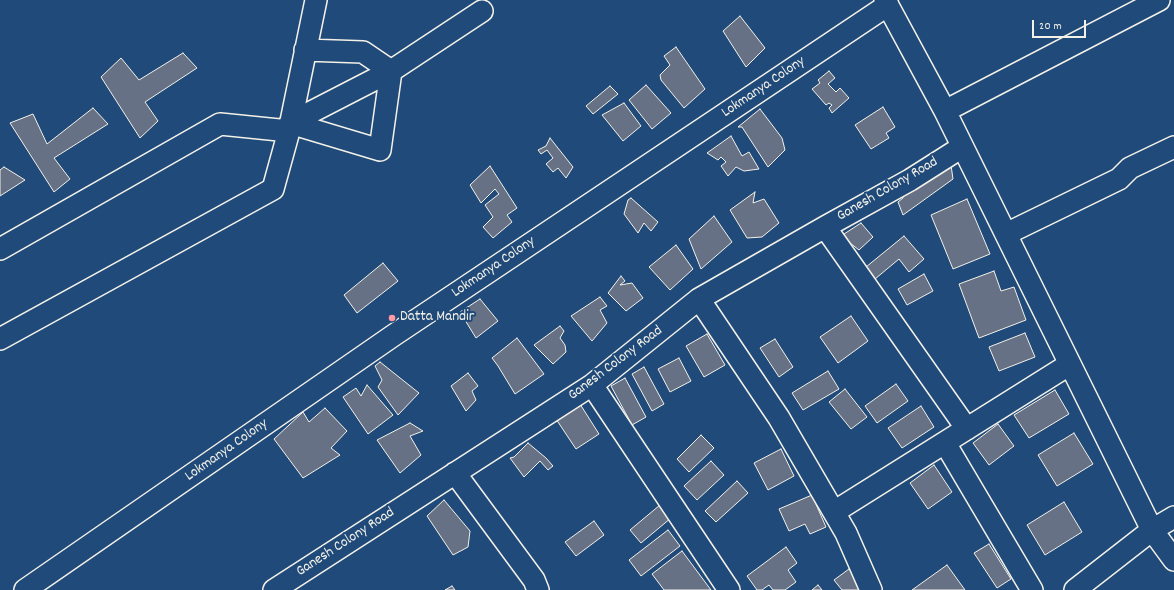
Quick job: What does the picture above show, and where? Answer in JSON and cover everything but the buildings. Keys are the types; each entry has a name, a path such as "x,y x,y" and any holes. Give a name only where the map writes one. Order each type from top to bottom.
{"street":[{"path":"0,340 273,189 290,127 316,0"},
{"path":"945,111 1159,0"},
{"path":"887,3 945,111 1152,530 1174,560"},
{"name":"Lokmanya Colony","path":"25,590 394,335 887,3"},
{"path":"290,127 391,71 482,11"},
{"path":"305,50 363,52 391,71"},
{"path":"0,248 220,124 290,127 380,150 391,71"},
{"name":"Ganesh Colony Road","path":"277,589 592,385 699,299 824,227 910,180 962,146"},
{"path":"1006,234 1119,179 1130,168 1174,147"},
{"path":"824,227 967,429"},
{"path":"699,299 779,418 846,532 871,590"},
{"path":"834,512 1070,364"},
{"path":"592,385 729,590"},
{"path":"945,443 1032,590"},
{"path":"455,473 534,580 538,590"},
{"path":"1075,590 1152,530 1174,517"}],"place":[{"name":"Datta Mandir","path":"392,318"}]}
